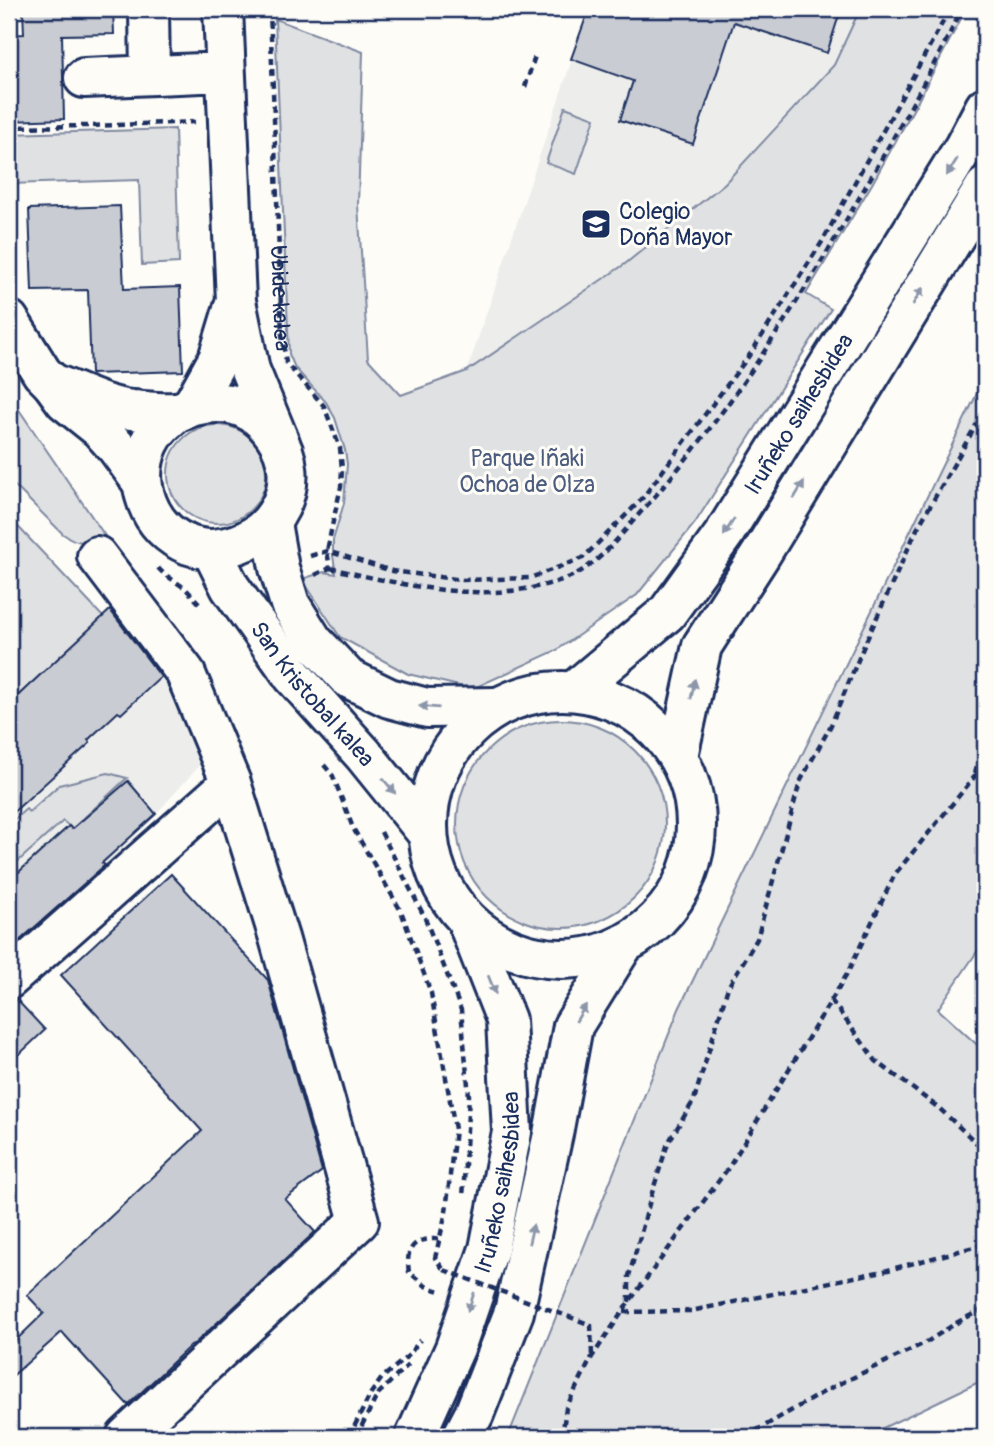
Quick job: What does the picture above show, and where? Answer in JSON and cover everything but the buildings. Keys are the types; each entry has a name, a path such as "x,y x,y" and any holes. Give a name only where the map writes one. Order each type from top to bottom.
{"main road":[{"path":"149,9 150,75"},
{"name":"Ubide kalea","path":"223,9 236,301 250,370 280,443"},
{"path":"83,78 225,72"},
{"name":"Iruñeko saihesbidea","path":"575,690 667,613 724,534 964,147 985,107"},
{"name":"Iruñeko saihesbidea","path":"678,756 702,646 985,187"},
{"name":"Ubide kalea","path":"184,409 218,359 236,301"},
{"path":"9,320 42,373 65,401 100,429 141,481"},
{"path":"52,383 117,408 184,409 212,402 233,404 253,413 268,426 280,443 287,463 288,485 282,505 271,523 254,538 233,547 211,549 190,545 171,536 156,520 146,502 141,481 143,461 150,442 161,425 184,409"},
{"name":"San Kristobal kalea","path":"271,523 279,568 290,604 313,641 348,678 389,698 427,708 497,707"},
{"name":"San Kristobal kalea","path":"211,549 230,587 293,676 363,754 427,833"},
{"path":"97,556 185,671 231,783 279,938 359,1222 126,1437"},
{"path":"575,690 616,701 651,723 678,756 694,797 696,842 683,884 657,920 622,947 582,959 540,959 500,946 467,921 446,895 432,865 427,833 430,795 444,760 467,729 497,707 535,693 575,690"},
{"path":"9,979 231,783"},
{"name":"Iruñeko saihesbidea","path":"415,1437 455,1348 489,1249 512,1132 506,1020 467,921"},
{"name":"Iruñeko saihesbidea","path":"462,1437 474,1414 513,1312 553,1135 573,1026 622,947"}],"path":[{"path":"9,25 10,9"},
{"name":"Ubide kalea","path":"270,9 284,351 286,363 324,406 340,448 341,487 327,551 330,569 429,590 484,593 525,590 567,578 598,560 662,489 731,399 790,313 884,155 962,9"},
{"path":"279,568 327,551 392,571 463,580 530,578 583,558 640,500 751,353 822,242 950,9"},
{"path":"525,86 535,56"},
{"path":"9,127 228,121"},
{"path":"629,1302 629,1276 668,1143 694,1100 728,987 757,939 800,782 831,725 917,529 979,420 985,402"},
{"path":"974,777 985,742"},
{"path":"317,756 342,786"},
{"path":"562,1437 566,1408 592,1357 629,1302 729,1167 846,976 895,874 985,764"},
{"path":"333,776 353,828 401,911 431,993 455,1129 446,1212 435,1258 444,1270 591,1325 592,1357"},
{"path":"380,830 425,918 461,1010 469,1096 462,1205"},
{"path":"9,863 17,873"},
{"path":"831,1000 876,1062 940,1109 985,1151"},
{"path":"439,1239 425,1238 414,1244 407,1259 409,1272 426,1287 445,1293"},
{"path":"623,1312 691,1311 888,1270 985,1244"},
{"path":"449,1280 452,1269"},
{"path":"745,1437 829,1389 925,1343 985,1308"},
{"path":"349,1437 371,1393 382,1378 409,1355 421,1338"},
{"path":"356,1437 378,1394 415,1358"}],"shaded area":[{"name":"Colegio Doña Mayor","path":"589,9 860,9 834,65 725,183 625,264 467,371"},
{"path":"112,609 166,672 199,766 106,866 9,957 9,700"}],"green space":[{"name":"Parque Iñaki Ochoa de Olza","path":"860,9 966,9 872,184 806,294 831,309 695,523 637,595 557,650 472,689 408,674 340,637 302,579 324,572 336,574 333,540 344,503 347,464 335,418 326,402 295,368 289,354 275,19 363,52 358,205 368,359 401,395 467,371 625,264 725,183 834,65"},
{"path":"565,107 595,118 576,174 546,163"},
{"path":"175,129 179,263 142,265 139,180 9,184 9,134"},
{"path":"985,377 985,940 938,1009 985,1052 985,1379 864,1437 508,1437 679,1009"},
{"path":"9,395 105,536 83,542 69,538 9,480"},
{"path":"217,425 236,429 252,439 262,455 266,474 262,493 252,509 236,519 217,523 198,519 182,509 172,493 168,474 172,455 182,439 198,429"},
{"path":"9,517 103,617 11,702 9,700"},
{"path":"561,720 601,728 619,737 635,750 648,766 657,784 665,824 657,864 648,882 635,898 619,911 601,920 561,928 521,920 503,911 487,898 474,882 465,864 457,824 465,784 474,766 487,750 503,737 521,728"},
{"path":"108,773 127,778 72,829 63,821 14,865 9,858 9,824 26,809 29,812 59,785"}],"place":[{"name":"Colegio Doña Mayor","path":"596,224"}]}
